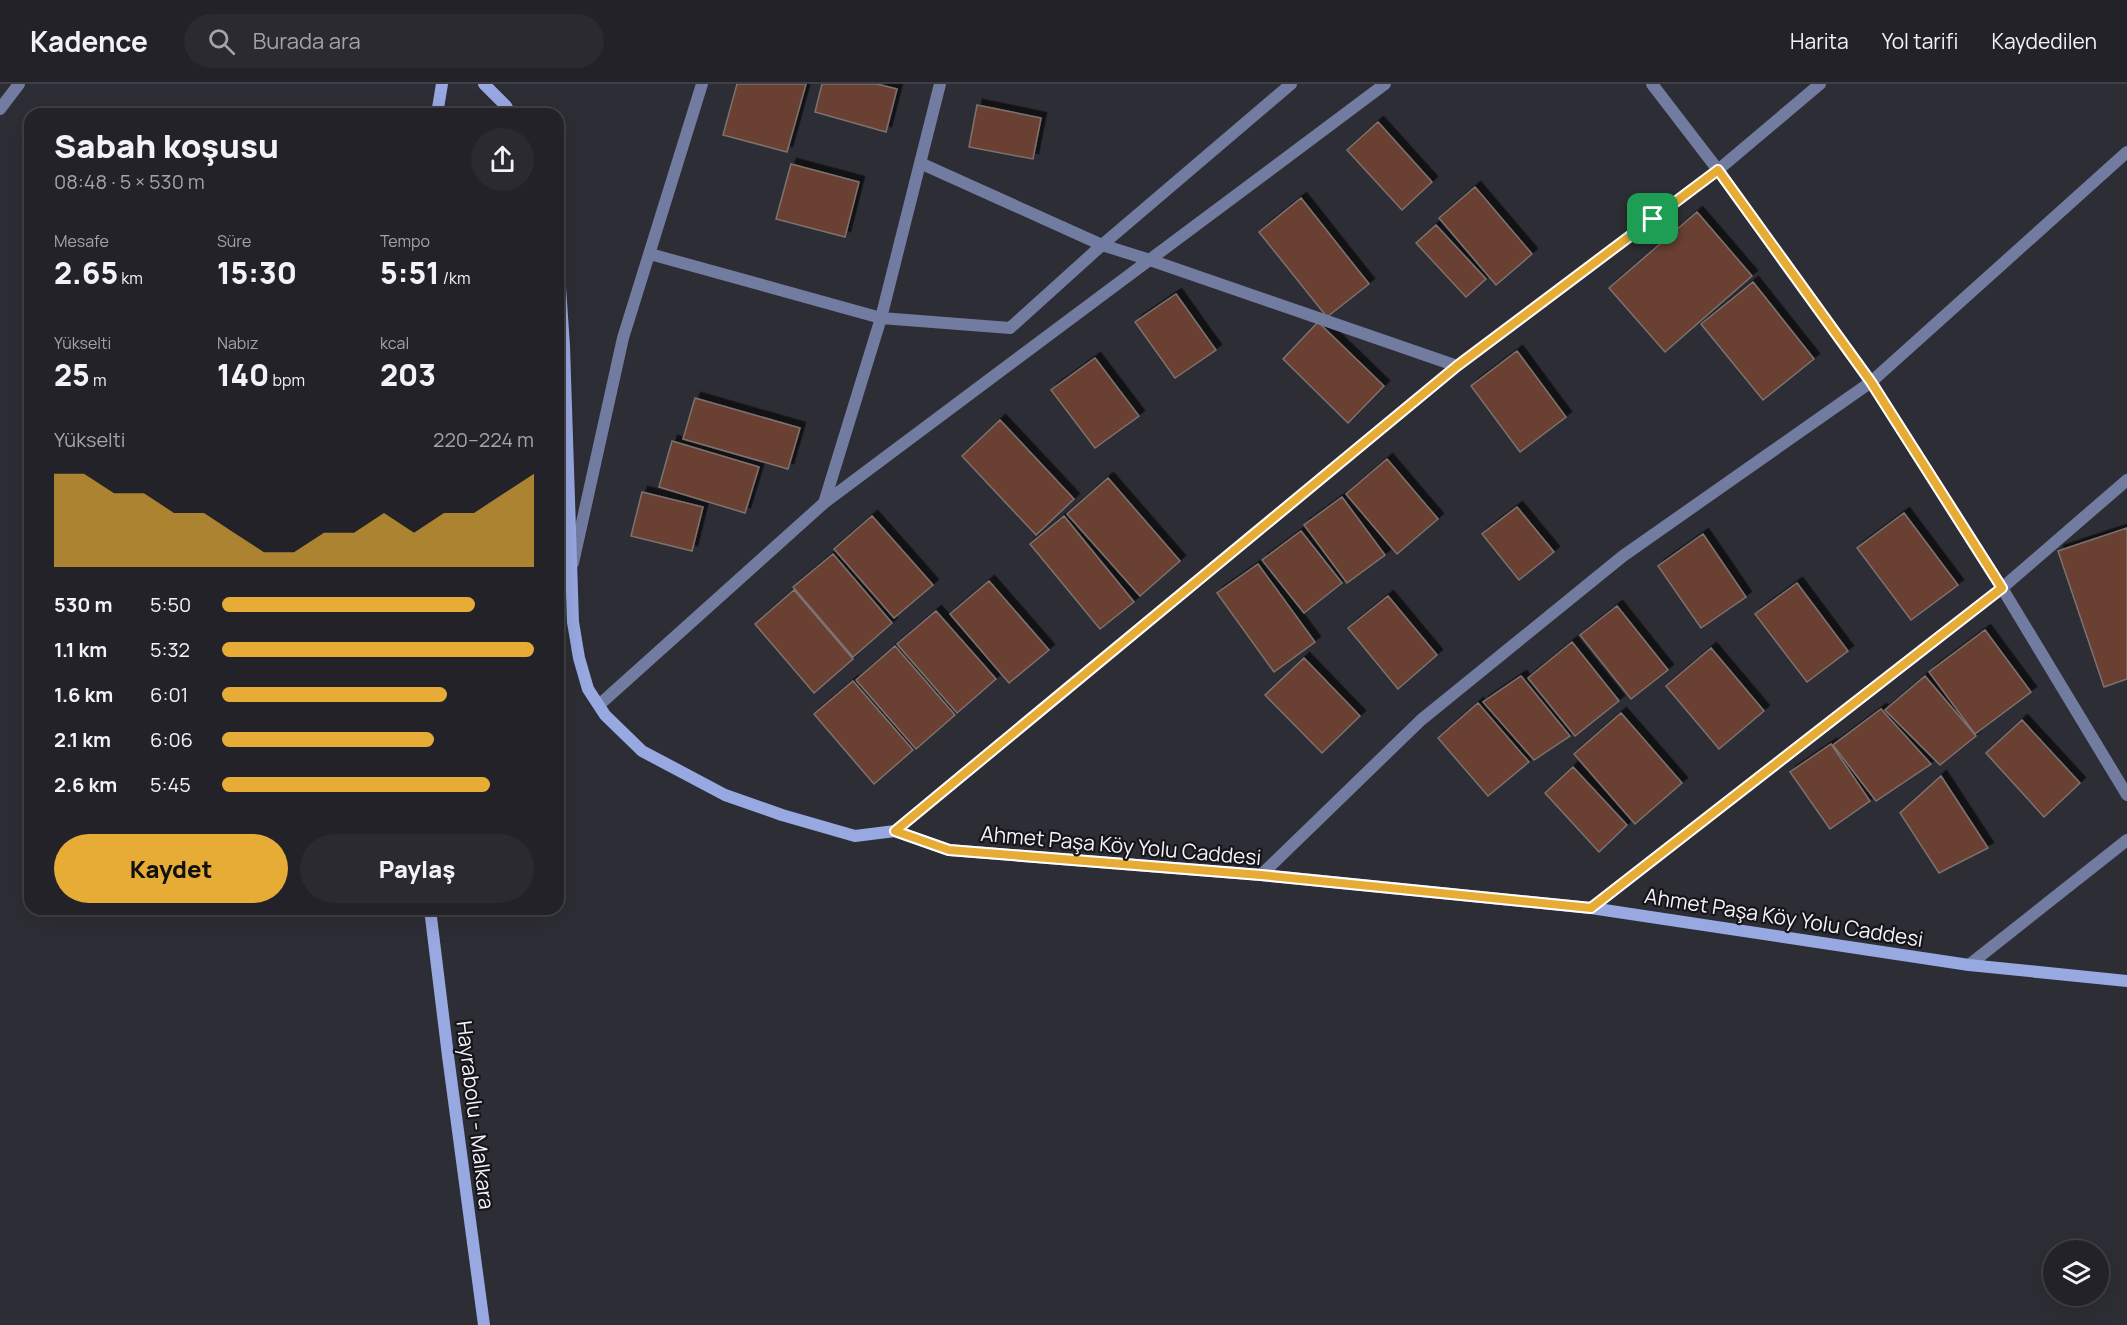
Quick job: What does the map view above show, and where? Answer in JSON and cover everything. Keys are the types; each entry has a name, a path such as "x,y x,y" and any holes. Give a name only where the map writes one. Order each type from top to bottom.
{"street":[{"path":"0,109 19,84"},
{"path":"438,108 442,84"},
{"path":"484,84 507,108"},
{"path":"570,576 623,338 702,84"},
{"path":"824,503 881,318 940,84"},
{"path":"650,254 881,318 1010,328 1102,245 1291,84"},
{"path":"599,705 824,503 1385,84"},
{"path":"1652,84 1718,170 1871,382 2002,588 2127,795"},
{"path":"895,831 1457,366 1718,170 1820,84"},
{"path":"1261,875 1421,720 1623,556 1871,382 2127,152"},
{"path":"920,163 1102,245 1457,366"},
{"name":"Ahmet Paşa Köy Yolu Caddesi","path":"564,346 573,622 579,658 588,689 605,715 642,751 725,795 782,815 855,836 895,831 949,850 1261,875 1591,908 1969,965 2127,981"},
{"path":"1591,908 2002,588 2127,480"},
{"path":"1969,965 2127,840"},
{"name":"Hayrabolu - Malkara","path":"431,915 484,1325"}],"building":[{"path":"737,84 806,84 787,152 723,135"},
{"path":"822,84 877,84 897,89 886,132 815,112"},
{"path":"977,105 1041,118 1033,159 969,147"},
{"path":"1378,122 1432,182 1402,210 1347,150"},
{"path":"791,164 859,182 845,237 776,219"},
{"path":"1475,187 1532,254 1496,285 1439,218"},
{"path":"1301,198 1369,284 1327,317 1259,232"},
{"path":"1697,212 1752,276 1665,352 1609,288"},
{"path":"1436,225 1486,279 1466,297 1416,243"},
{"path":"1753,282 1814,359 1763,400 1701,324"},
{"path":"1176,294 1216,350 1175,378 1135,322"},
{"path":"1318,322 1384,386 1348,423 1283,359"},
{"path":"1517,351 1566,417 1520,452 1471,386"},
{"path":"1095,358 1139,416 1095,448 1051,390"},
{"path":"695,398 800,428 788,469 683,439"},
{"path":"1000,420 1074,499 1036,535 962,456"},
{"path":"672,441 759,467 745,513 659,487"},
{"path":"1387,459 1438,519 1397,554 1346,494"},
{"path":"1108,478 1180,561 1140,596 1067,514"},
{"path":"642,492 703,507 692,551 631,536"},
{"path":"1342,497 1385,555 1347,583 1304,525"},
{"path":"1517,507 1554,552 1519,580 1482,534"},
{"path":"1904,513 1958,585 1911,620 1857,548"},
{"path":"872,516 933,585 894,618 834,549"},
{"path":"1064,516 1134,602 1100,629 1030,544"},
{"path":"2127,528 2127,679 2104,687 2058,551"},
{"path":"1301,531 1342,583 1304,613 1262,560"},
{"path":"1703,534 1746,597 1701,628 1658,566"},
{"path":"833,554 892,623 853,657 793,587"},
{"path":"1258,564 1315,642 1274,672 1217,593"},
{"path":"989,581 1049,650 1009,683 950,614"},
{"path":"1797,583 1848,651 1807,682 1755,614"},
{"path":"794,590 853,659 814,693 755,624"},
{"path":"1388,596 1437,655 1398,689 1348,628"},
{"path":"1617,606 1668,670 1631,699 1580,635"},
{"path":"936,611 996,679 957,713 897,644"},
{"path":"1985,630 2031,692 1975,734 1929,672"},
{"path":"1572,642 1619,701 1575,736 1528,678"},
{"path":"895,646 955,715 916,749 856,680"},
{"path":"1711,648 1764,711 1719,749 1666,686"},
{"path":"1304,658 1360,716 1322,753 1265,695"},
{"path":"1521,676 1570,736 1534,760 1483,702"},
{"path":"1925,676 1976,736 1940,765 1885,710"},
{"path":"853,681 913,750 874,784 814,714"},
{"path":"1478,703 1529,762 1488,796 1438,738"},
{"path":"1881,709 1931,764 1876,801 1833,745"},
{"path":"1621,713 1682,783 1635,824 1574,754"},
{"path":"2022,720 2080,783 2044,817 1986,753"},
{"path":"1831,744 1870,801 1830,829 1790,772"},
{"path":"1573,767 1627,825 1599,852 1545,793"},
{"path":"1941,776 1988,848 1939,873 1900,813"}],"route":[{"path":"1718,170 1871,382 2002,588 1591,908 1261,875 949,850 895,831 1457,366 1653,219 1718,170"}]}
